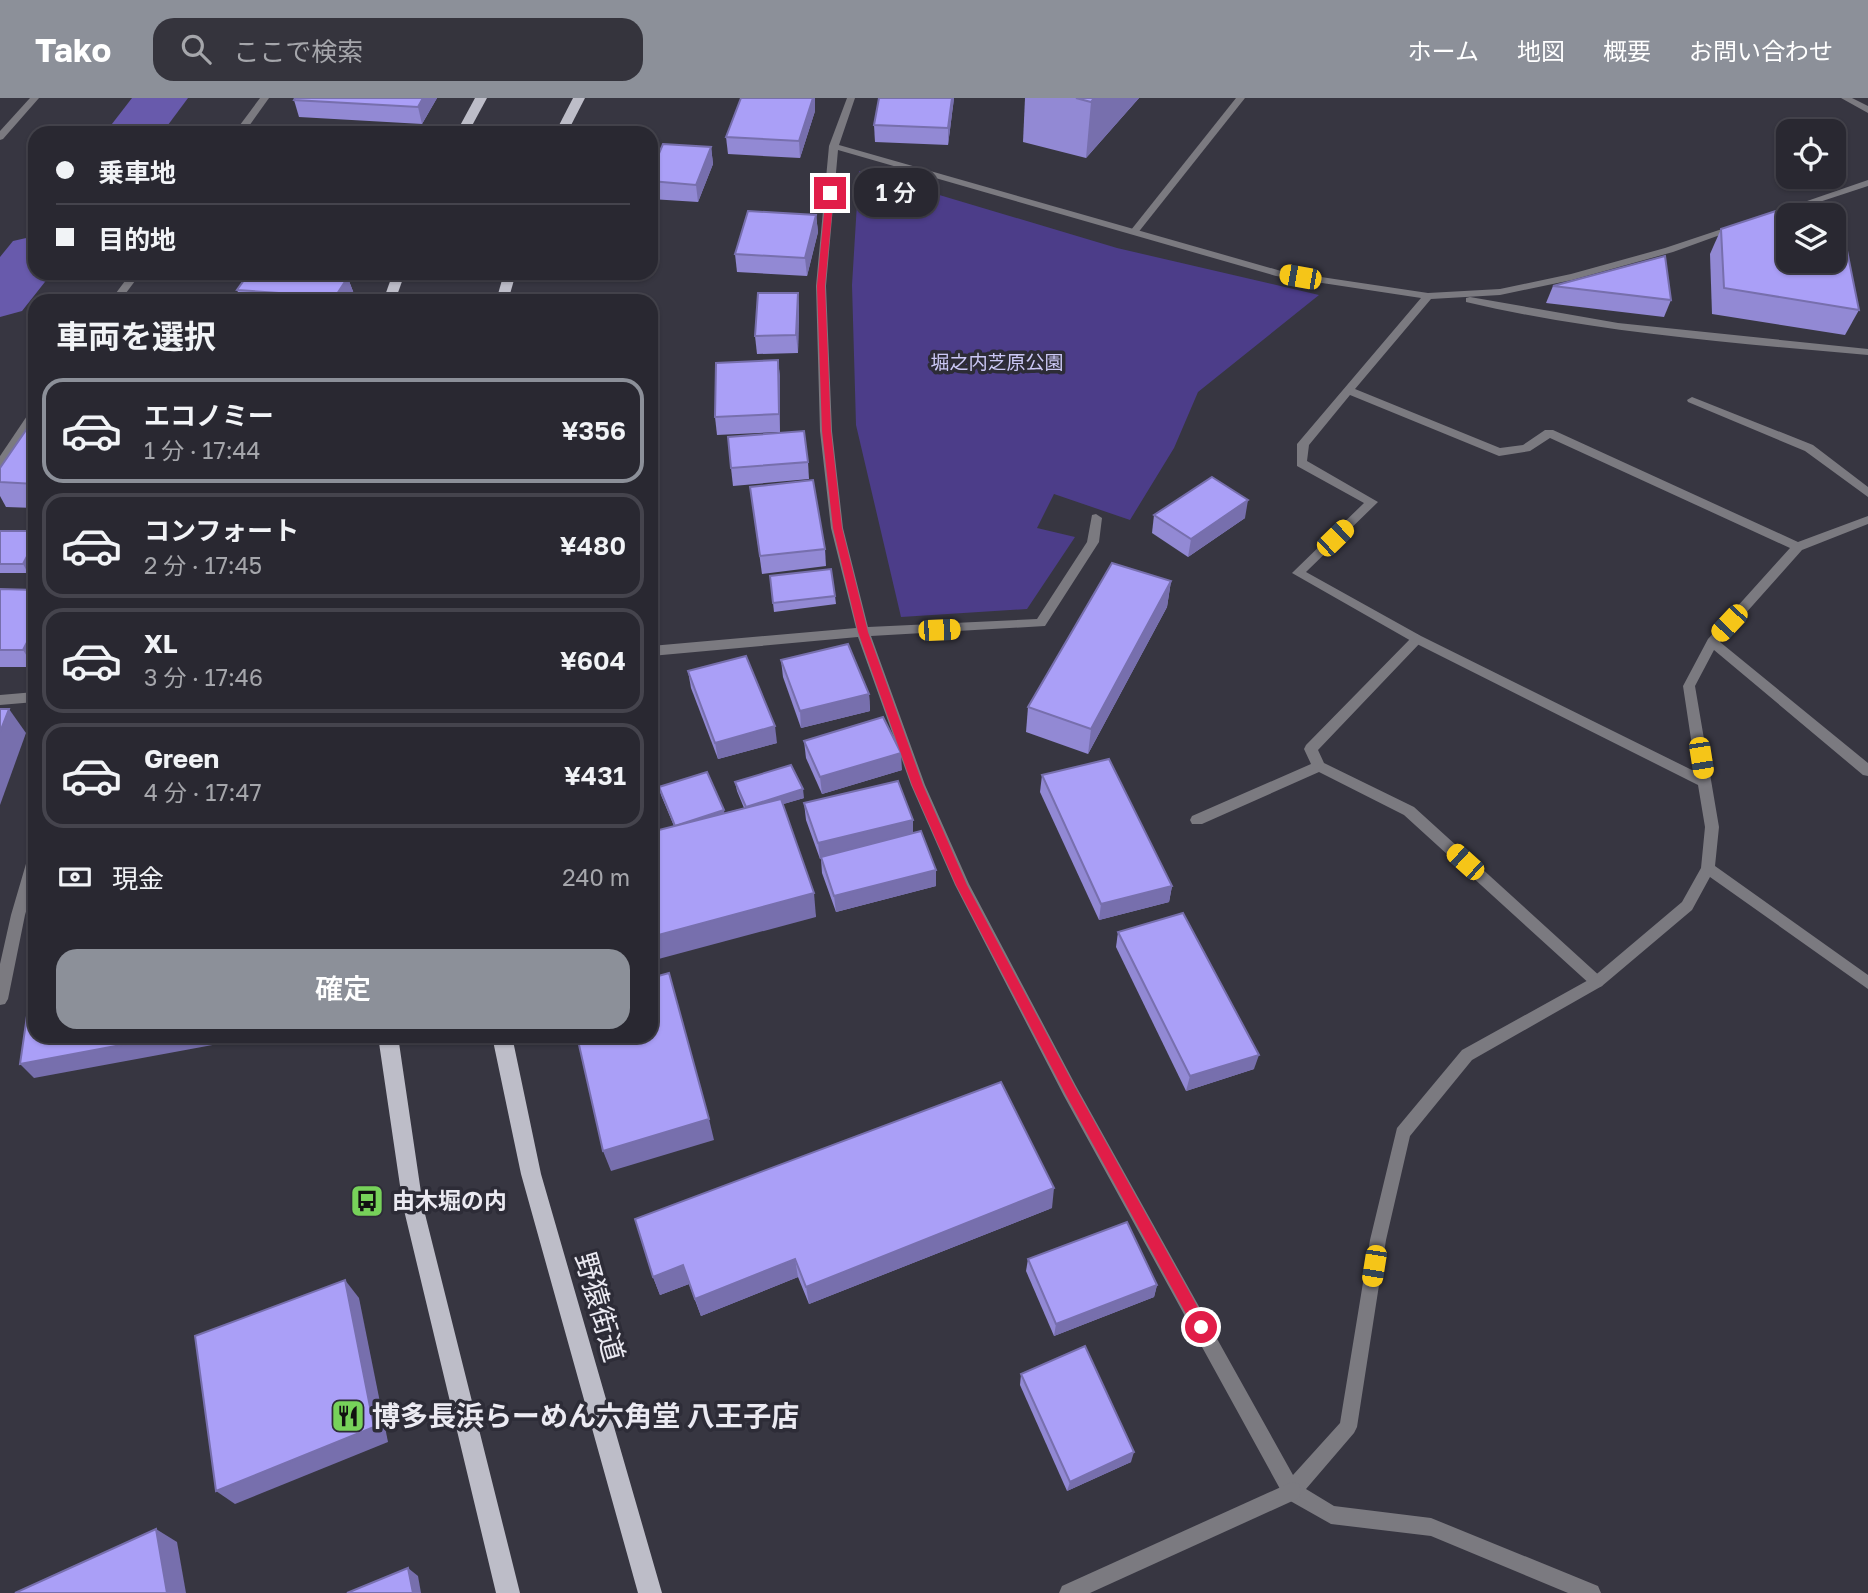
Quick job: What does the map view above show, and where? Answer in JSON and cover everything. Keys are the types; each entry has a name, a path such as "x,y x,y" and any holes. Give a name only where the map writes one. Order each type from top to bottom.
{"main road":[{"path":"466,126 481,98"},
{"path":"565,126 579,98"},
{"path":"389,1043 413,1206 508,1593"},
{"name":"野猿街道","path":"503,1043 531,1174 650,1593"}],"street":[{"path":"0,137 35,98"},
{"path":"244,126 265,98"},
{"path":"851,98 834,146 821,286 826,431 837,528 863,632 918,785 962,885 1070,1091 1292,1491 1331,1515 1431,1527 1591,1593"},
{"path":"1134,232 1241,98"},
{"path":"1845,98 1868,110"},
{"path":"834,146 1280,274 1428,296 1500,292 1572,277 1669,250 1746,224"},
{"path":"1771,215 1868,183"},
{"path":"1428,296 1303,444 1301,463 1372,502 1298,573 1417,639 1705,782"},
{"path":"1455,296 1525,313 1641,330 1868,352"},
{"path":"1349,391 1499,452 1526,448 1549,433 1798,547"},
{"path":"1692,400 1809,448 1868,493"},
{"path":"0,465 28,423"},
{"path":"658,650 863,632 1041,623 1093,542 1096,518"},
{"path":"1069,1593 1292,1491 1348,1427 1378,1240 1403,1133 1467,1055 1597,982 1687,906 1708,868 1712,827 1689,686 1712,642 1798,547 1868,520"},
{"path":"1417,639 1311,749 1319,766 1409,811 1597,982"},
{"path":"1712,642 1868,771"},
{"path":"0,700 28,698"},
{"path":"1197,820 1319,766"},
{"path":"1708,868 1868,983"},
{"path":"0,999 28,881"}],"green space":[{"name":"堀之内芝原公園","path":"859,171 1117,248 1319,295 1198,392 1174,448 1130,520 1054,494 1037,528 1075,537 1027,609 901,617 856,425 852,285"}],"building":[{"path":"423,98 418,107 294,100"},
{"path":"741,98 813,98 799,141 726,137"},
{"path":"879,98 952,98 948,128 874,125"},
{"path":"1076,98 1094,98 1091,102"},
{"path":"663,144 711,147 696,185 658,182 658,156"},
{"path":"748,211 816,215 805,258 735,254"},
{"path":"1776,211 1776,273 1846,273 1846,246 1859,310 1724,288 1721,229"},
{"path":"1665,256 1671,300 1553,286"},
{"path":"244,280 346,280 337,294 237,290"},
{"path":"758,293 798,293 796,335 755,336"},
{"path":"778,360 779,414 715,417 716,363"},
{"path":"28,427 28,484 0,482 0,468"},
{"path":"804,431 808,462 731,468 728,437"},
{"path":"1212,477 1248,500 1191,539 1154,515"},
{"path":"813,480 825,549 760,556 750,487"},
{"path":"0,531 28,531 28,554 23,564 0,564"},
{"path":"1112,563 1171,581 1091,729 1028,707"},
{"path":"831,569 835,596 773,603 770,576"},
{"path":"0,589 28,590 28,640 23,650 0,650"},
{"path":"848,644 869,694 800,711 781,660"},
{"path":"746,656 775,726 715,743 688,671"},
{"path":"0,709 9,709 0,732"},
{"path":"883,717 901,753 820,777 804,741"},
{"path":"1109,759 1172,886 1101,904 1042,775"},
{"path":"791,765 803,789 746,807 735,782"},
{"path":"707,772 724,810 675,826 659,787"},
{"path":"898,781 913,820 818,843 804,803"},
{"path":"781,799 814,893 658,935 658,830"},
{"path":"921,831 936,870 834,896 821,857"},
{"path":"1183,913 1259,1055 1190,1076 1118,932"},
{"path":"669,973 709,1119 603,1151 579,1043 658,1043 658,976"},
{"path":"28,1009 28,1043 132,1043 20,1064"},
{"path":"1001,1082 1054,1188 806,1287 795,1259 695,1299 683,1265 653,1277 635,1219"},
{"path":"1127,1222 1157,1285 1056,1324 1028,1259"},
{"path":"345,1280 374,1427 216,1491 195,1336"},
{"path":"1085,1346 1134,1452 1070,1482 1021,1374"},
{"path":"156,1529 167,1593 15,1593"},
{"path":"408,1568 413,1593 347,1593"}],"waterway":[{"path":"139,126 161,98"},
{"path":"0,298 28,263"}],"place":[{"name":"由木堀の内","path":"367,1201"},
{"name":"博多長浜らーめん六角堂 八王子店","path":"348,1416"}],"route":[{"path":"830,193 821,286 826,431 837,528 863,632 918,785 962,885 1070,1091 1201,1327"}]}
